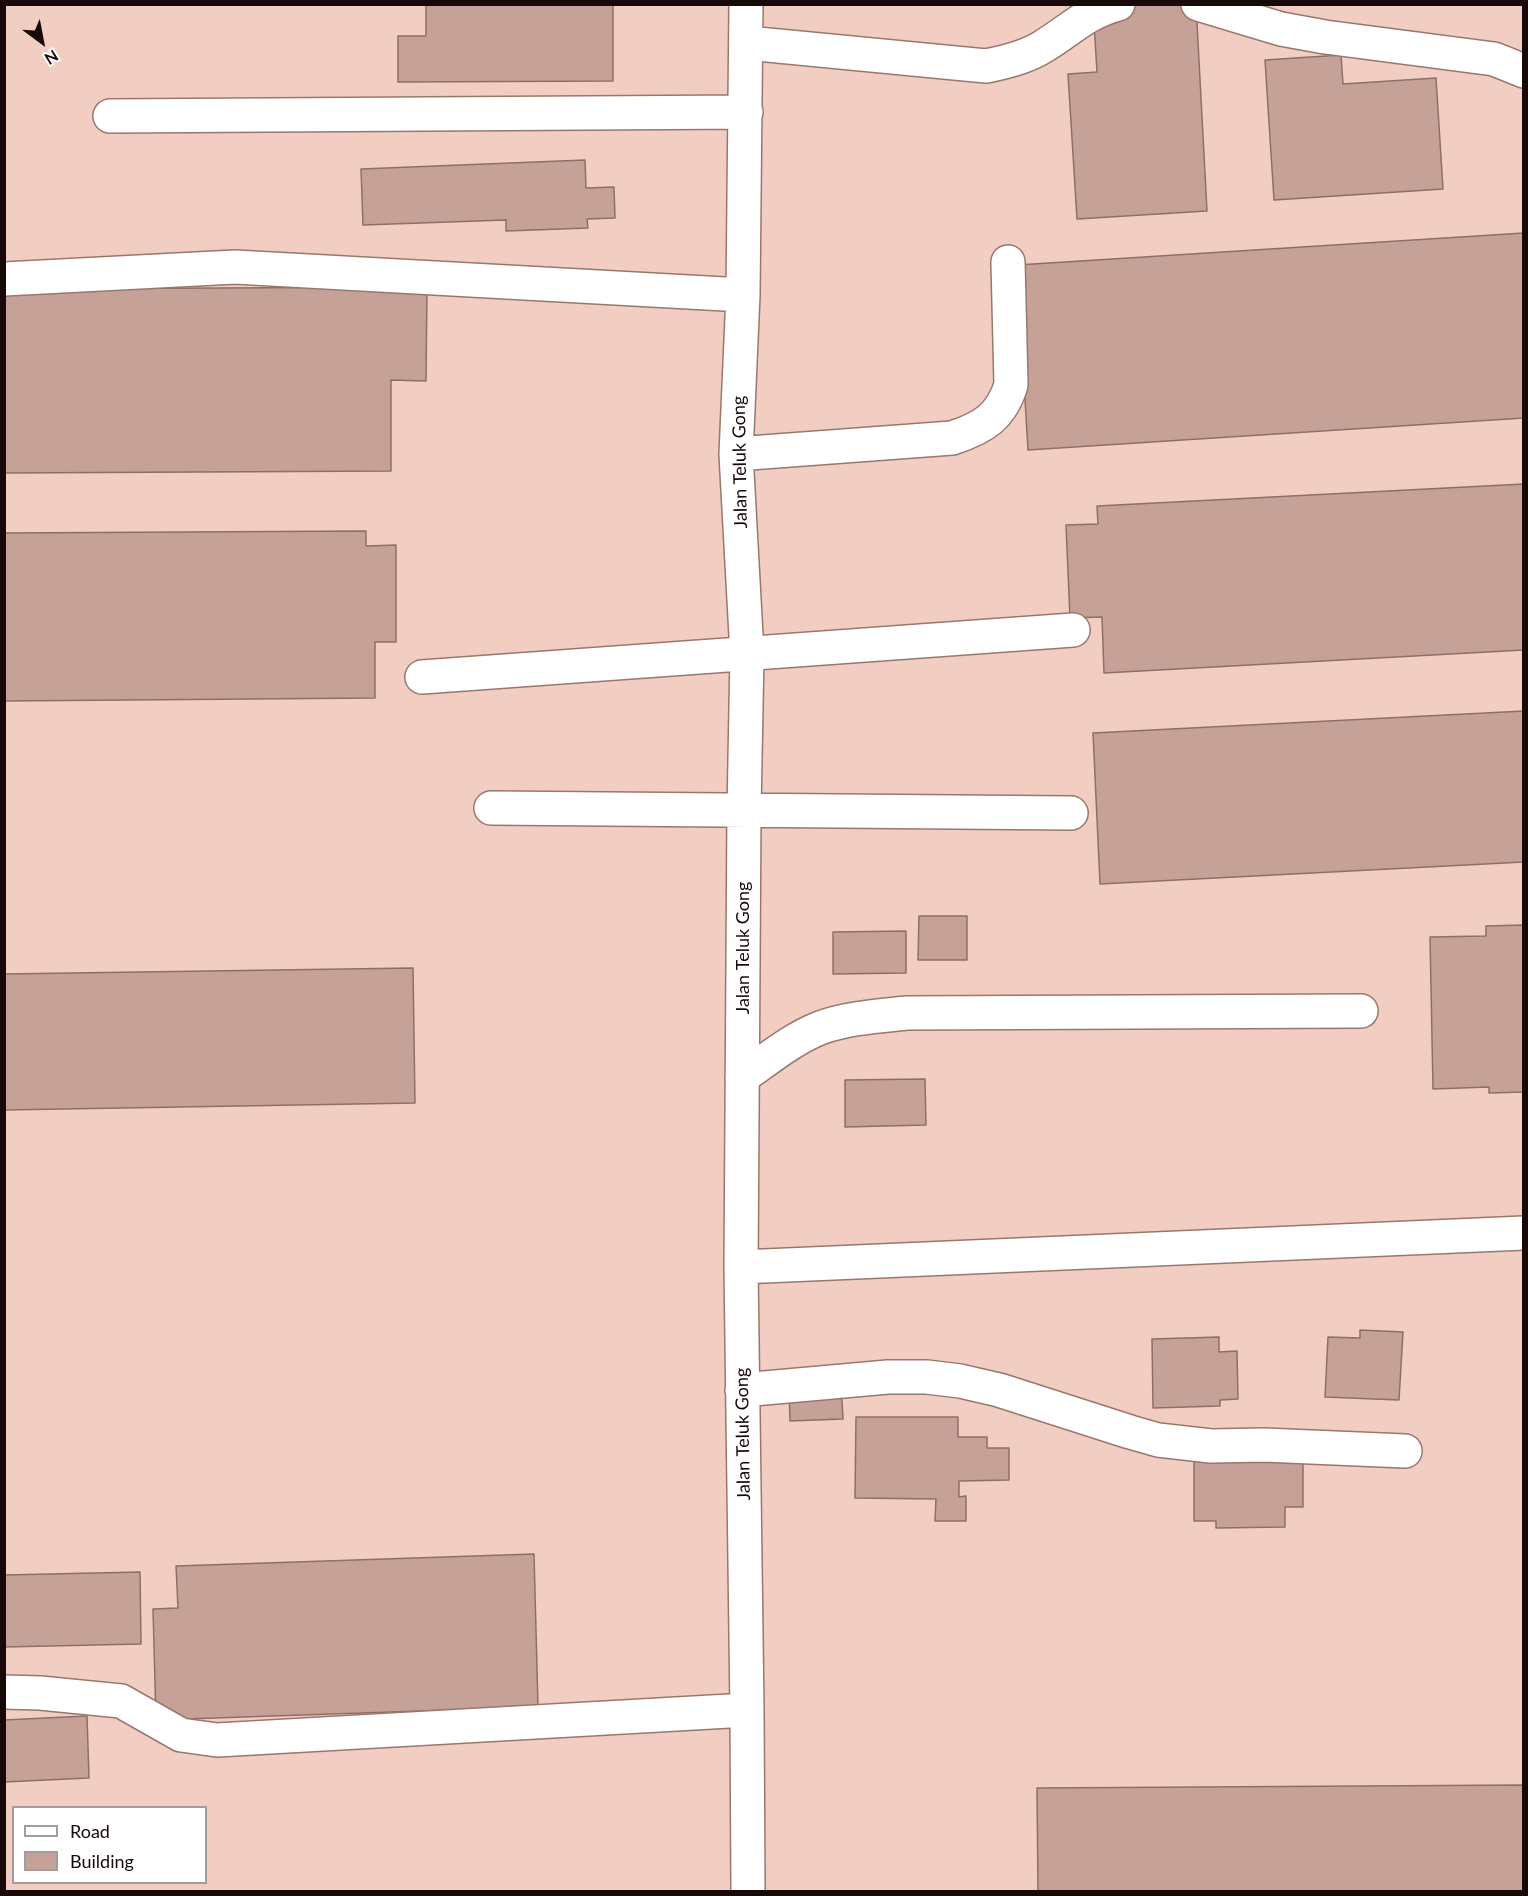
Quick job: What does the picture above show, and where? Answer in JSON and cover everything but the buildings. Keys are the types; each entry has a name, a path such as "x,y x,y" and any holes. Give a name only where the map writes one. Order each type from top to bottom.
{"street":[{"name":"Jalan Teluk Gong","path":"746,4 743,295 736,454 747,654 741,1267 747,1892"},
{"path":"747,43 986,66 1026,55 1043,47 1078,21 1118,4"},
{"path":"1198,4 1281,29 1324,37 1494,59 1524,71"},
{"path":"110,116 746,112"},
{"path":"736,454 952,438 975,430 992,417 1005,402 1011,385 1008,262"},
{"path":"4,279 235,267 743,295"},
{"path":"422,677 1072,630"},
{"path":"491,808 1071,813"},
{"path":"742,1077 793,1041 821,1028 858,1019 907,1013 1361,1011"},
{"path":"741,1267 1524,1233"},
{"path":"742,1390 888,1377 960,1380 1158,1440 1211,1446 1264,1445 1405,1451"},
{"path":"4,1692 121,1701 181,1735 217,1740 747,1710"}],"shaded area":[{"path":"5,5 1523,5 1523,1891 5,1892"}]}
